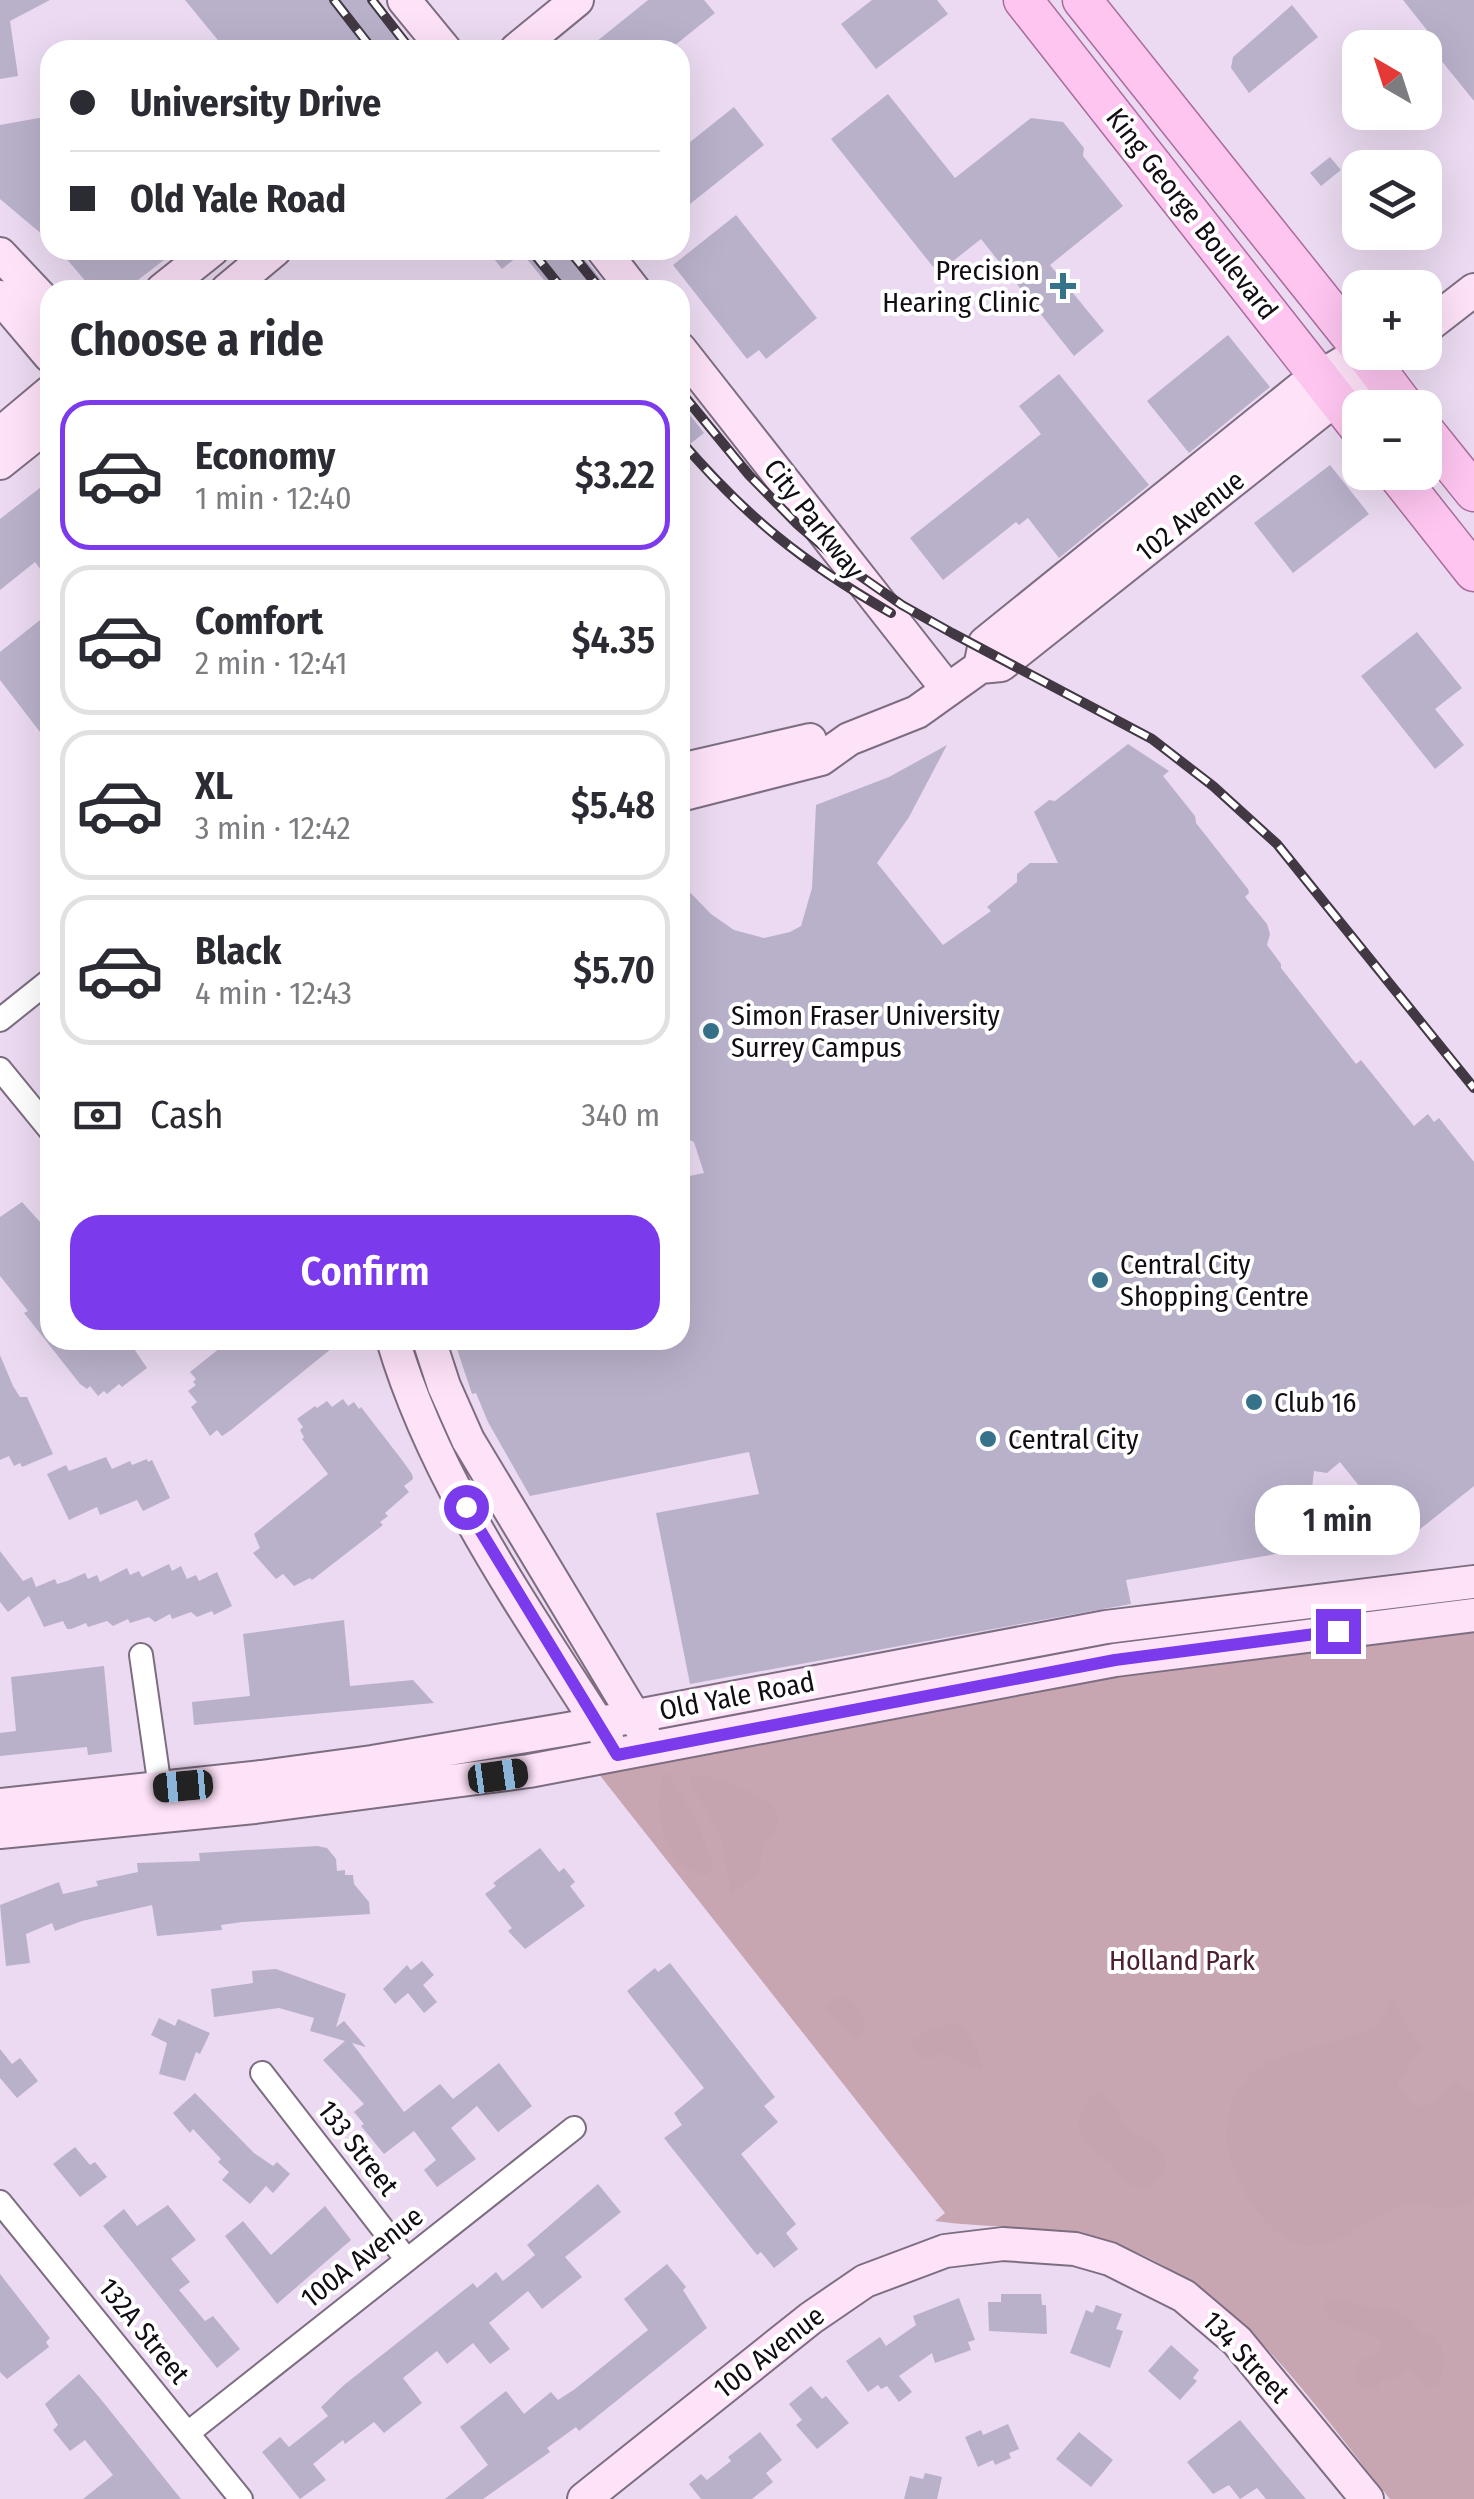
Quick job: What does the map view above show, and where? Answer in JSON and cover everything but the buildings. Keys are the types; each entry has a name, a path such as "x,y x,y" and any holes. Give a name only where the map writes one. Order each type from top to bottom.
{"main road":[{"path":"404,0 437,40"},
{"path":"528,40 577,0"},
{"name":"King George Boulevard","path":"1024,0 1338,401"},
{"name":"King George Boulevard","path":"1082,0 1342,319"},
{"path":"0,254 40,297"},
{"path":"174,280 200,260"},
{"path":"239,280 264,260"},
{"path":"611,260 626,280"},
{"path":"1442,291 1474,266"},
{"path":"1442,315 1474,290"},
{"path":"0,296 40,344"},
{"name":"City Parkway","path":"690,361 948,690"},
{"name":"102 Avenue","path":"690,793 821,759 849,738 908,716 980,667 1001,665 1338,401 1360,370"},
{"path":"0,434 40,400"},
{"path":"0,463 40,431"},
{"path":"1442,452 1474,492"},
{"path":"1409,490 1474,572"},
{"name":"102 Avenue","path":"690,768 816,738 849,738"},
{"path":"396,1350 432,1445 617,1755"},
{"path":"432,1350 468,1440 653,1748"},
{"path":"432,1445 466,1474 481,1495 517,1524"},
{"name":"Old Yale Road","path":"0,1805 354,1764 598,1724 1178,1616 1474,1582"},
{"name":"Old Yale Road","path":"0,1832 376,1792 617,1755 1082,1666 1474,1615"},
{"path":"1176,1651 1178,1616"},
{"name":"134 Street","path":"976,2247 1037,2244 1075,2249 1137,2269 1184,2296 1237,2341 1367,2499"},
{"name":"100 Avenue","path":"584,2499 840,2296 893,2268 945,2251 976,2247"}],"street":[{"path":"0,1020 40,988"},
{"path":"0,1069 40,1118"},
{"path":"115,1820 160,1788 141,1656"},
{"name":"133 Street","path":"262,2073 407,2260"},
{"name":"100A Avenue","path":"188,2433 574,2128"},
{"name":"132A Street","path":"0,2202 241,2499"}],"green space":[{"name":"Holland Park","path":"1474,1629 1474,2499 1390,2499 1257,2338 1178,2274 1132,2250 1081,2235 935,2221 945,2213 598,1773 1139,1670"}],"shaded area":[{"path":"669,1774 697,1822 713,1864 707,1875 680,1862 665,1836 660,1789 663,1775"},
{"path":"702,1775 749,1791 777,1813 778,1823 763,1847 757,1874 731,1894 721,1838 688,1778"},
{"path":"842,1997 855,2004 862,2015 865,2025 857,2039 821,2008"},
{"path":"1392,1998 1423,2047 1399,2080 1405,2096 1419,2106 1427,2105 1441,2096 1454,2079 1474,2094 1474,2198 1447,2208 1402,2206 1325,2244 1296,2244 1282,2236 1255,2209 1236,2174 1227,2142 1231,2104 1250,2075 1268,2062 1379,2026"},
{"path":"955,2022 974,2043 982,2070 942,2054 925,2059 913,2049 912,2042 928,2030"},
{"path":"1099,2092 1108,2098 1128,2127 1155,2144 1164,2155 1163,2174 1150,2186 1131,2185 1085,2143 1079,2119 1086,2104"},
{"path":"1328,2299 1373,2309 1389,2307 1410,2318 1422,2333 1434,2335 1444,2359 1438,2385 1428,2389 1407,2368 1396,2378 1382,2380 1376,2390 1362,2387 1356,2368 1380,2350 1380,2340 1329,2318 1323,2306"}],"railway":[{"path":"334,0 365,40"},
{"path":"372,0 403,40"},
{"path":"539,260 555,280"},
{"path":"577,260 593,280"},
{"path":"690,403 749,475 843,564 902,605 1152,739 1213,786 1277,844 1474,1088"},
{"path":"690,451 777,536 829,575 891,613"}],"place":[{"name":"Precision Hearing Clinic","path":"1063,286"},
{"name":"Simon Fraser University Surrey Campus","path":"711,1031"},
{"name":"Central City Shopping Centre","path":"1100,1280"},
{"name":"Club 16","path":"1254,1402"},
{"name":"Central City","path":"988,1439"}],"route":[{"path":"466,1507 617,1755 1115,1660 1338,1631"}]}
